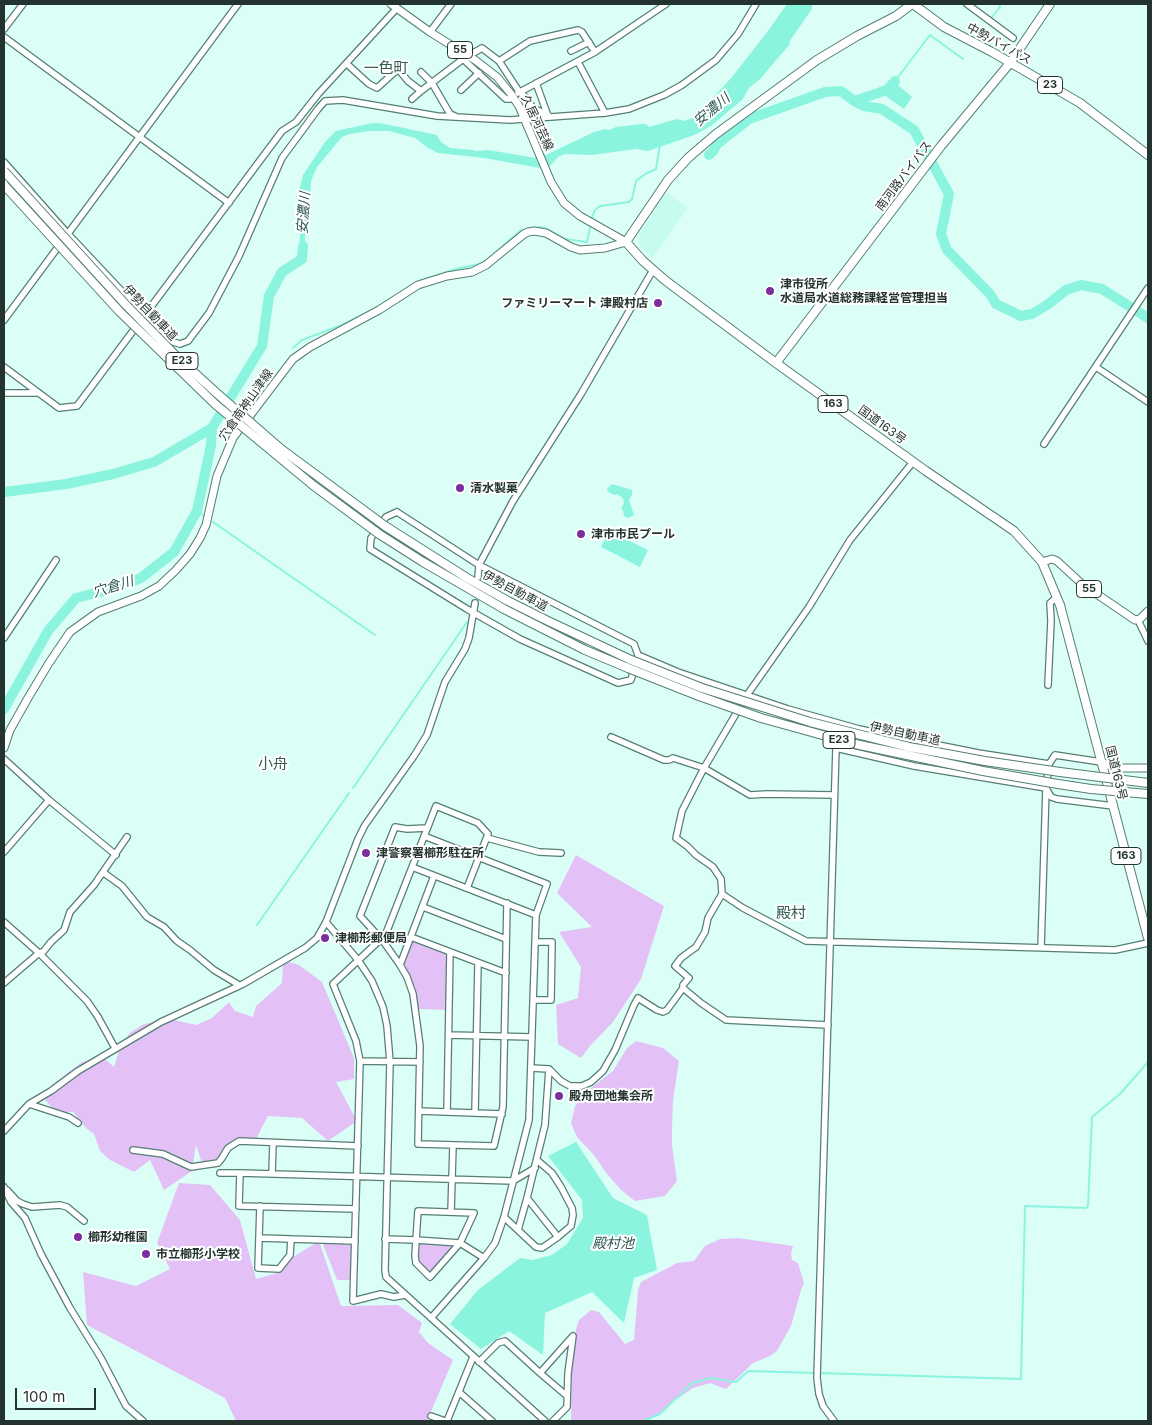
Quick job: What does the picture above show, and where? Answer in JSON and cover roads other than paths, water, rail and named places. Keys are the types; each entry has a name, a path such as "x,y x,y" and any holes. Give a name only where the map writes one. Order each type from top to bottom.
{"highway":[{"name":"中勢バイパス","path":"913,4 944,27 1080,103 1148,155"},
{"path":"626,242 668,180 688,158 716,134 817,60 857,36 896,16 913,4"},
{"name":"南河路バイパス","path":"776,363 941,146 1010,63 1050,4"},
{"name":"伊勢自動車道","path":"4,171 126,305 179,359 281,449 384,526 508,600 631,660 711,691 818,725 985,761 1148,783"},
{"name":"伊勢自動車道","path":"4,185 119,311 208,398 276,456 379,534 504,609 628,668 761,718 855,744 983,771 1058,784 1148,794"},
{"name":"国道163号","path":"626,242 654,270 776,363 913,462 1014,530 1042,562 1057,597 1148,938"}],"main road":[{"name":"久居河芸線","path":"394,6 497,77 511,94 525,120 551,182 564,203 580,216 626,242"},
{"name":"穴倉南神山津線","path":"4,748 10,730 28,698 70,632 98,612 141,596 159,586 190,554 203,532 217,476 233,438 293,359 310,347 360,321 418,285 447,276 472,272 486,265 528,232 546,233 580,250 605,248 626,242"},
{"name":"55","path":"1042,562 1052,559 1057,561 1082,584 1138,620"},
{"path":"1138,620 1148,611"},
{"path":"1101,762 1113,768 1148,768"}],"street":[{"path":"4,29 22,4"},
{"path":"4,320 238,4"},
{"path":"430,32 451,4"},
{"path":"519,93 595,52 666,4"},
{"path":"4,162 145,316 173,343 180,344 188,341 198,329 222,290 282,158 325,102 343,100 420,114 459,118 525,120 548,116 605,113 629,108 656,98 682,85 698,74 726,50 756,4"},
{"path":"966,4 1013,38"},
{"path":"4,367 59,408 78,406 282,131 296,122 347,64 394,6"},
{"path":"499,61 530,41 578,30 582,32 595,52"},
{"path":"4,37 229,203"},
{"path":"571,51 589,42"},
{"path":"412,99 466,57 482,48 499,61 519,93 526,98 533,108 548,116"},
{"path":"466,57 479,73 506,99 510,99"},
{"path":"578,62 605,113"},
{"path":"347,64 369,84 378,88 398,69 408,81 421,91"},
{"path":"421,72 432,82 450,114 459,118"},
{"path":"461,90 479,73"},
{"path":"536,83 548,116"},
{"path":"318,109 322,91"},
{"path":"478,577 479,565 513,501 581,394 654,270"},
{"path":"1044,444 1148,288"},
{"path":"1096,367 1148,402"},
{"path":"4,393 39,394"},
{"path":"532,1068 549,1068 561,1081 570,1086 582,1086 591,1082 599,1076 618,1044 638,998 663,1012 667,1010 683,988 683,985 689,978 675,966 681,958 696,947 705,932 708,918 722,894 721,879 713,867 676,838 682,811 704,768 748,695 809,607 850,540 913,462"},
{"path":"397,512 479,565 634,644 638,654 631,680 618,683 520,639 472,610 467,609 370,549 371,538 386,517 397,512"},
{"path":"4,638 56,560"},
{"path":"1048,685 1050,603 1057,597"},
{"path":"4,1131 29,1104 51,1091 78,1070 161,1022 240,985 311,944 317,938 326,922 365,825 414,756 426,735 445,682 465,649 469,638 474,603"},
{"path":"1138,620 1148,641"},
{"path":"638,654 678,672 788,709 868,731 978,753 1049,764"},
{"path":"612,737 664,760 673,758 704,768 750,795 834,795"},
{"path":"834,1421 823,1406 817,1378 836,748 914,766 1046,788"},
{"path":"1041,948 1046,788 1049,764 1055,755 1101,762"},
{"path":"4,759 49,800 116,855"},
{"path":"1046,788 1051,797 1057,799 1112,806"},
{"path":"4,852 49,800"},
{"path":"405,1294 394,1297 381,1294 353,1301 360,1061 356,1041 333,984 382,940 436,806 478,823 488,834 467,888"},
{"path":"427,828 407,829 395,827 360,916 382,940 400,965 409,982 414,1000 420,1033 418,1144 494,1146 502,1114 507,903"},
{"path":"424,836 547,884 536,914 529,1120 514,1181 495,1243 431,1318"},
{"path":"4,983 39,953 43,952 50,942 66,928 70,912 104,873 128,837"},
{"path":"487,838 539,852 561,852"},
{"path":"412,867 536,914"},
{"path":"104,873 122,886 147,917 164,927 177,941 214,970 240,985"},
{"path":"400,965 434,876"},
{"path":"722,894 735,903 806,941 1115,950 1148,943"},
{"path":"422,907 506,939"},
{"path":"4,922 39,953 87,1001 115,1048"},
{"path":"326,922 358,960 372,981 383,1007 390,1045 385,1238 386,1277 545,1421"},
{"path":"411,937 506,973"},
{"path":"533,1000 551,1000 552,942 535,942"},
{"path":"447,1112 450,952"},
{"path":"475,1113 478,963"},
{"path":"683,988 726,1020 828,1025"},
{"path":"449,1035 532,1037"},
{"path":"360,1061 420,1062"},
{"path":"518,1230 547,1114 549,1068"},
{"path":"29,1104 70,1117 78,1123"},
{"path":"419,1111 502,1114"},
{"path":"133,1150 163,1154 191,1167 218,1163 228,1148 236,1142 358,1146"},
{"path":"272,1174 273,1143"},
{"path":"451,1212 453,1145"},
{"path":"504,1218 539,1248 545,1247 571,1226 572,1208 562,1187 552,1173 537,1160"},
{"path":"220,1173 514,1181 535,1168"},
{"path":"240,1173 239,1206 356,1209"},
{"path":"4,1187 17,1201 23,1204 32,1207 64,1206 84,1221"},
{"path":"4,1187 10,1202 25,1218 40,1254 101,1358 126,1406 144,1421"},
{"path":"527,1198 558,1238"},
{"path":"260,1206 258,1268 279,1269 290,1255 291,1239"},
{"path":"418,1211 451,1212 474,1213 460,1243 430,1277 416,1263 418,1211"},
{"path":"259,1238 355,1241"},
{"path":"385,1238 460,1243 484,1258"},
{"path":"540,1373 573,1336 567,1407 553,1421"},
{"path":"479,1362 498,1343 505,1341 567,1396"},
{"path":"432,1416 446,1421 473,1357"},
{"path":"459,1392 492,1421"}],"water":[{"path":"787,4 812,4 812,9 789,42 790,44 760,79 749,88 742,100 711,126 694,135 648,151 636,149 592,155 565,154 558,157 550,166 540,168 484,158 438,153 415,138 389,131 369,131 342,137 317,167 311,181 304,261 299,256 301,210 296,201 303,175 325,142 336,131 380,123 437,135 441,142 450,148 475,151 488,150 536,158 605,129 609,130 616,127 642,124 646,124 649,127 677,119 684,121 695,117 732,77"},
{"path":"892,80 912,97 904,109 883,94 875,97 874,93 887,86"},
{"path":"612,484 632,490 629,500 634,515 628,518 624,516 621,509 624,503 623,498 608,492 607,489"},
{"path":"609,531 648,550 640,567 601,547"},
{"name":"殿村池","path":"576,1142 613,1198 647,1215 657,1270 634,1278 624,1323 592,1292 545,1313 543,1355 509,1331 481,1349 450,1324 478,1290 520,1258 533,1260 552,1255 567,1244 583,1218 582,1200 548,1156"}],"waterway":[{"path":"992,17 1000,7 999,4"},
{"path":"895,81 930,35 963,59"},
{"path":"709,155 716,145 749,119 825,92 841,91 854,101 887,90 895,81"},
{"path":"854,101 864,106 882,109 914,130 949,194 941,234 947,250 990,294 996,304 1021,316 1032,314 1066,290 1081,285 1102,289 1148,318"},
{"path":"592,217 595,210 600,206 629,202 632,199 636,181 656,169 660,145"},
{"path":"293,348 302,340 342,325 372,310 419,281 479,264 488,259 521,230 540,227 565,239 587,242 590,228"},
{"name":"安濃川","path":"4,492 66,484 113,474 154,462 212,428 262,346 269,296 282,272 302,259 303,246"},
{"name":"穴倉川","path":"4,709 48,631 76,598 112,589 141,578 174,552 197,511 211,445 212,428"},
{"path":"197,511 204,516"},
{"path":"213,522 375,635"},
{"path":"353,788 467,622"},
{"path":"257,925 349,793"},
{"path":"643,1421 660,1414 692,1383 710,1378 736,1382 748,1371 1021,1379 1025,1206 1086,1208 1088,1206 1092,1117 1120,1094 1148,1062"}],"place":[{"name":"津市役所 水道局水道総務課経営管理担当","path":"770,291"},
{"name":"ファミリーマート 津殿村店","path":"658,303"},
{"name":"清水製菓","path":"460,488"},
{"name":"津市市民プール","path":"581,534"},
{"name":"津警察署櫛形駐在所","path":"366,853"},
{"name":"津櫛形郵便局","path":"325,938"},
{"name":"殿舟団地集会所","path":"559,1096"},
{"name":"櫛形幼稚園","path":"78,1237"},
{"name":"市立櫛形小学校","path":"146,1254"}],"district":[{"name":"一色町","path":"386,68"},
{"name":"小舟","path":"273,764"},
{"name":"殿村","path":"791,913"}]}
